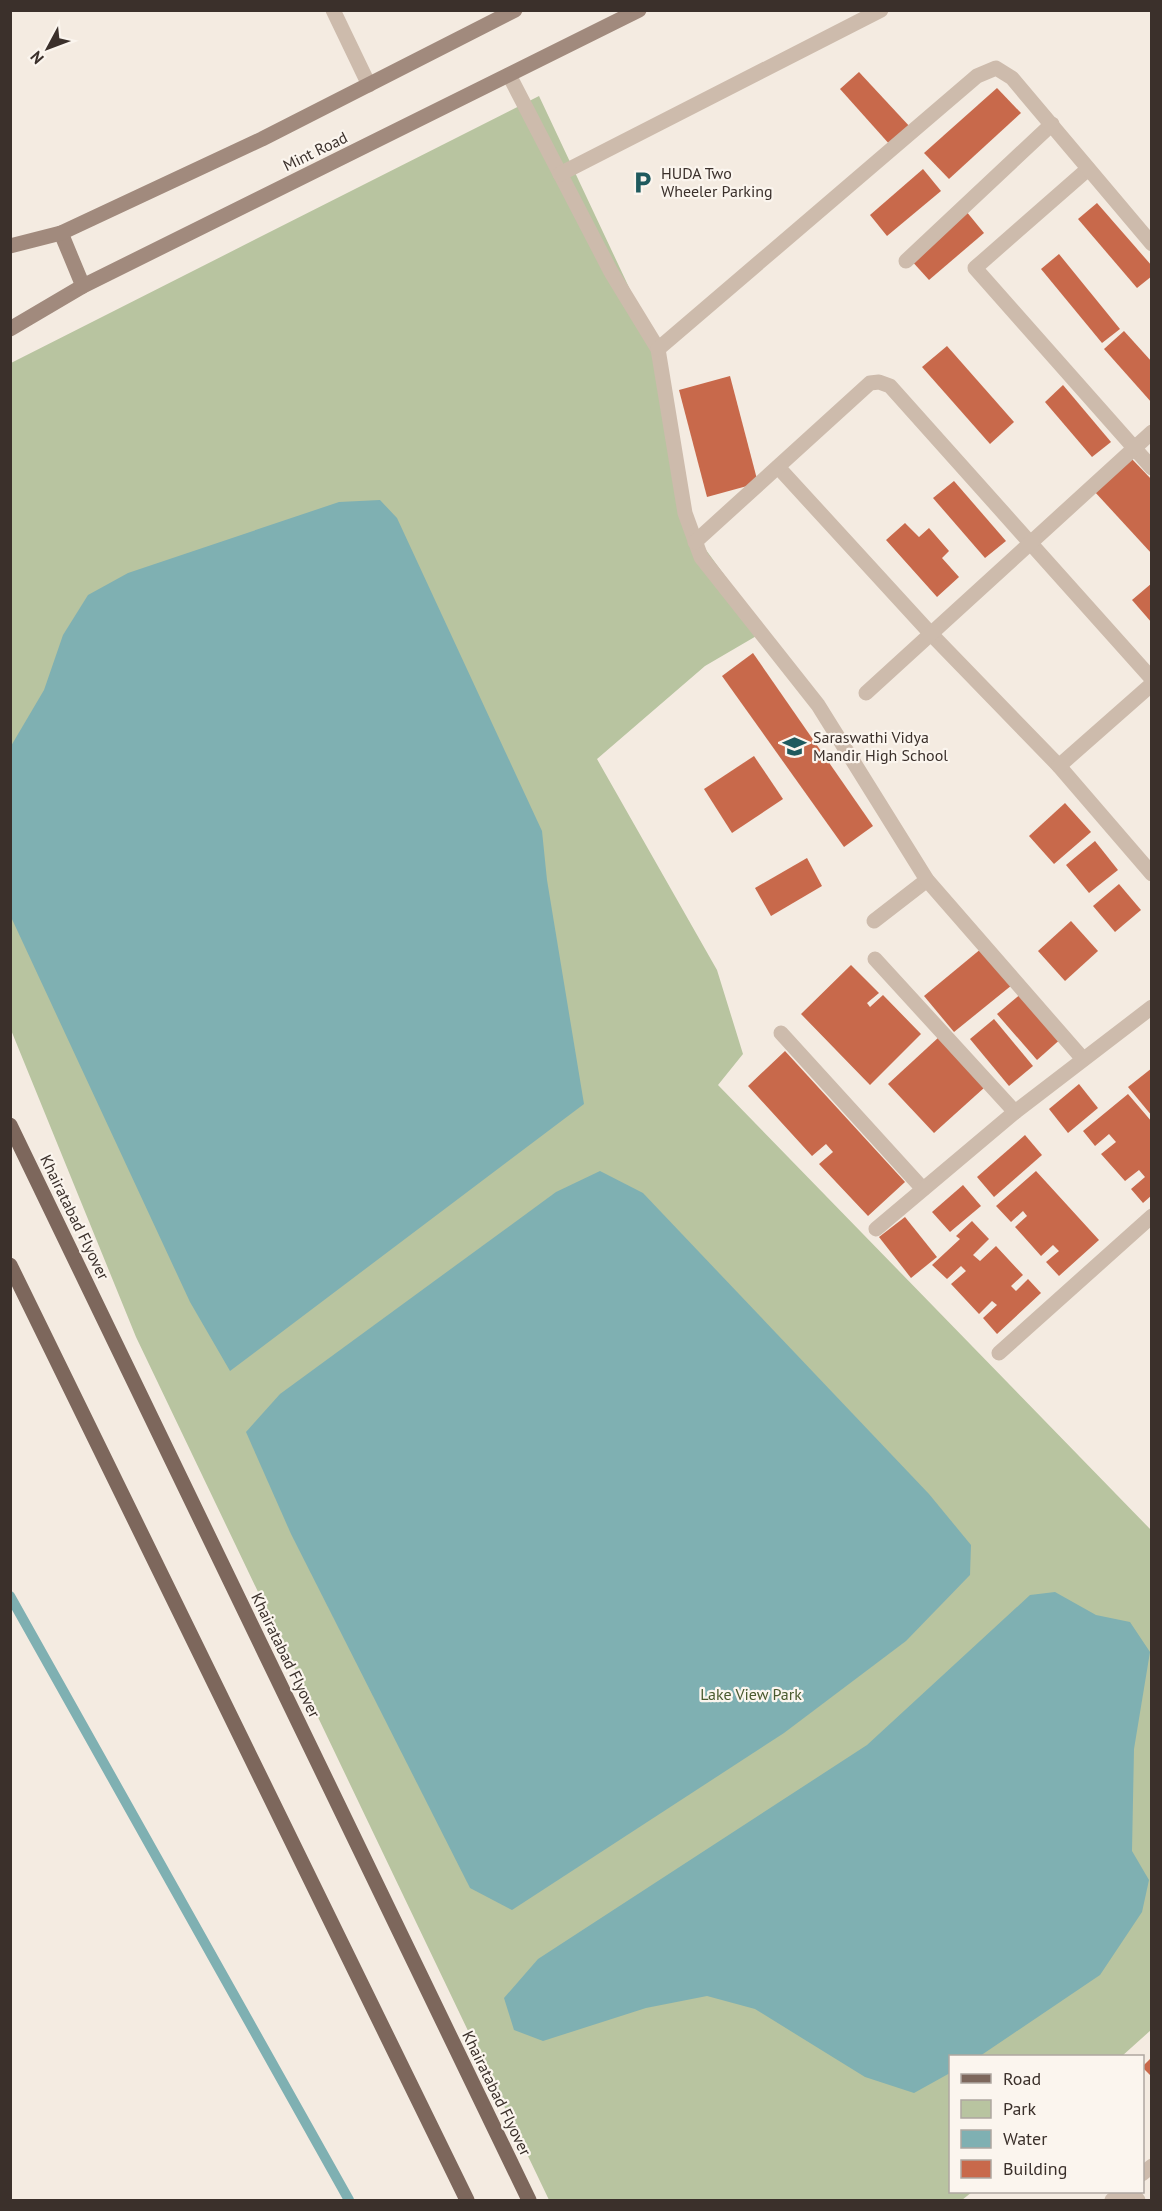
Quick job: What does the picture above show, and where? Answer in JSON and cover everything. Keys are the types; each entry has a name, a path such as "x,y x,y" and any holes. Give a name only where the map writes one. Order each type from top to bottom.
{"main road":[{"name":"Khairatabad Flyover","path":"10,1125 529,2200"},
{"path":"10,1265 467,2200"}],"street":[{"path":"333,10 369,85"},
{"name":"Mint Road","path":"10,246 61,233 262,139 515,10"},
{"name":"Mint Road","path":"10,329 83,286 639,10"},
{"path":"560,174 881,10"},
{"path":"658,349 978,76 996,68 1012,78 1152,243"},
{"path":"509,75 610,272 658,349 685,513 701,557 818,705 927,880 1083,1059"},
{"path":"906,261 1052,123"},
{"path":"1088,169 975,267 1152,468"},
{"path":"61,233 83,286"},
{"path":"695,542 870,383 879,382 890,386 1152,679"},
{"path":"866,693 1152,432"},
{"path":"778,467 931,634 1059,766 1152,874"},
{"path":"1059,766 1152,684"},
{"path":"874,921 927,880"},
{"path":"875,959 1015,1112"},
{"path":"876,1229 1015,1112 1152,1007"},
{"path":"781,1033 923,1190"},
{"path":"999,1353 1152,1216"}],"green space":[{"name":"Lake View Park","path":"539,96 658,349 693,532 765,631 705,666 597,759 717,970 743,1054 718,1085 1151,1530 1151,2030 1123,2055 949,2055 949,2193 971,2193 962,2200 549,2200 136,1337 11,1030 11,363"}],"water":[{"path":"380,500 397,518 542,831 547,880 584,1104 230,1371 190,1302 11,917 11,746 44,690 63,635 88,595 128,573 339,502"},
{"path":"600,1171 643,1193 929,1494 971,1545 970,1575 906,1641 784,1733 512,1910 470,1888 291,1534 246,1432 280,1394 556,1192"},
{"path":"1055,1592 1096,1615 1130,1622 1150,1652 1134,1749 1132,1851 1149,1880 1142,1912 1100,1975 981,2055 949,2055 949,2074 914,2093 865,2077 755,2009 707,1996 646,2008 543,2041 514,2030 504,1998 538,1959 867,1745 1030,1595"}],"building":[{"path":"859,72 911,128 891,146 840,89"},
{"path":"997,88 1021,113 949,179 924,153"},
{"path":"923,169 941,191 887,236 870,215"},
{"path":"1097,203 1152,266 1152,276 1137,288 1078,219"},
{"path":"966,211 984,233 929,280 910,259"},
{"path":"1059,254 1120,329 1102,343 1041,269"},
{"path":"1124,331 1152,362 1152,403 1104,349"},
{"path":"947,346 1014,422 990,444 922,367"},
{"path":"730,376 758,483 707,497 679,390"},
{"path":"1063,385 1111,442 1092,457 1045,402"},
{"path":"1130,457 1152,480 1152,554 1094,491"},
{"path":"954,481 1006,541 985,558 933,498"},
{"path":"905,523 919,537 929,528 949,551 942,558 959,577 937,597 886,540"},
{"path":"1152,583 1152,623 1132,600"},
{"path":"753,653 873,826 844,847 722,676"},
{"path":"754,756 783,799 732,833 704,789"},
{"path":"1065,803 1091,832 1054,864 1029,836"},
{"path":"1095,841 1118,870 1089,893 1066,865"},
{"path":"807,858 822,886 771,916 755,888"},
{"path":"1119,884 1141,910 1115,932 1093,906"},
{"path":"1071,921 1098,951 1065,981 1038,951"},
{"path":"982,948 1012,985 954,1032 924,996"},
{"path":"851,965 879,993 867,1003 870,1007 883,995 921,1034 870,1085 801,1014"},
{"path":"1023,992 1063,1037 1037,1060 997,1014"},
{"path":"994,1019 1033,1066 1009,1086 970,1039"},
{"path":"939,1037 985,1087 934,1133 888,1084"},
{"path":"785,1051 905,1182 868,1216 819,1164 833,1152 826,1144 812,1156 748,1086"},
{"path":"1152,1068 1152,1116 1128,1087"},
{"path":"1079,1084 1098,1108 1068,1133 1049,1109"},
{"path":"1128,1094 1152,1122 1152,1195 1143,1203 1131,1189 1145,1177 1139,1170 1125,1181 1101,1154 1116,1142 1109,1134 1095,1146 1083,1131"},
{"path":"1025,1135 1042,1155 994,1197 977,1177"},
{"path":"1036,1171 1099,1240 1059,1276 1046,1262 1059,1251 1053,1245 1041,1256 1015,1227 1027,1216 1023,1211 1011,1222 996,1206"},
{"path":"963,1185 981,1206 950,1232 932,1212"},
{"path":"905,1217 937,1257 911,1278 879,1237"},
{"path":"972,1221 989,1239 973,1255 980,1261 996,1246 1023,1275 1011,1286 1016,1291 1028,1279 1041,1293 997,1334 983,1318 997,1305 992,1301 979,1314 951,1284 966,1271 961,1266 947,1279 932,1265 960,1239 956,1236"},
{"path":"1152,2057 1152,2077 1144,2069 1144,2065"}],"waterway":[{"path":"10,1596 349,2200"}],"place":[{"name":"HUDA Two Wheeler Parking","path":"643,182"},
{"name":"Saraswathi Vidya Mandir High School","path":"795,746"}]}
